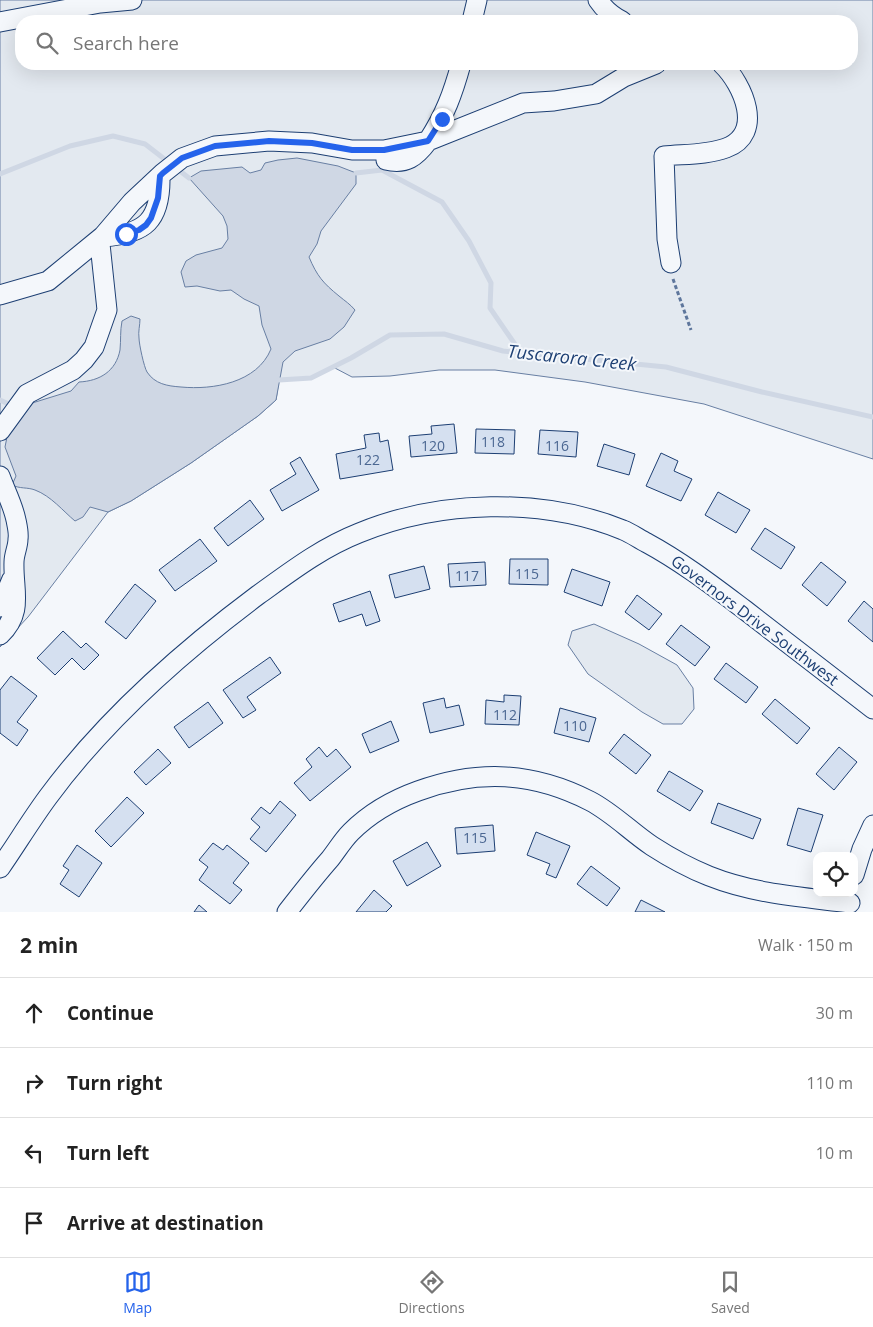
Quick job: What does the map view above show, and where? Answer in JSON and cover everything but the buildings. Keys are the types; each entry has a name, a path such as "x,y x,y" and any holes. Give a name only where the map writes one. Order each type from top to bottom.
{"street":[{"path":"36,15 107,1 132,0"},
{"path":"474,15 478,0"},
{"path":"598,0 612,15"},
{"path":"0,22 15,19"},
{"path":"352,150 384,162 396,163 407,160 421,150 442,119 459,70"},
{"path":"0,295 48,281 103,236 132,202 162,174 182,158 215,146 269,141 312,143 352,150 384,150 428,141 523,103 554,101 596,94 624,77 641,70"},
{"path":"672,272 667,239 664,156 710,152 728,148 738,141 746,126 747,105 735,78 728,70"},
{"path":"103,236 126,234 139,230 146,225 155,209 162,174"},
{"path":"1,430 26,394 73,370 94,347 108,310 100,244 103,236"},
{"path":"0,476 16,518 18,539 14,559 16,594 14,612 12,622 0,635"},
{"name":"Governors Drive Southwest","path":"0,868 55,788 104,730 164,671 240,608 304,562 331,545 360,532 404,518 451,510 498,506 541,509 581,517 624,530 704,579 873,709"},
{"path":"0,607 14,576"},
{"path":"287,912 351,832 375,812 403,796 432,786 461,778 491,775 523,778 556,786 592,802 652,846 682,864 709,876 750,889 850,903"},
{"path":"858,862 873,825"}],"path":[{"path":"672,272 691,330"}],"shaded area":[{"path":"0,0 873,0 873,459 704,404 585,382 495,370 439,370 390,376 352,377 333,367 311,378 279,380 276,400 258,416 191,463 131,501 108,512 28,617 0,647"},
{"path":"297,158 338,166 356,173 356,184 321,231 317,244 309,257 325,283 355,310 344,327 330,339 295,351 283,362 276,400 258,416 191,463 131,501 108,512 90,507 83,517 75,521 52,500 41,493 12,485 16,476 5,447 8,432 29,404 71,391 79,382 94,380 106,374 115,364 118,357 122,321 131,316 140,319 139,341 147,372 162,384 193,388 220,385 245,377 256,370 264,361 271,349 262,325 259,306 231,290 220,291 197,286 185,287 181,272 186,261 196,255 222,248 228,239 227,226 223,216 189,178 201,171 242,167 250,173 261,170 265,163"},
{"path":"594,624 639,644 677,665 693,688 694,709 682,724 663,724 642,712 588,674 568,645 572,631"}],"waterway":[{"path":"0,174 70,146 113,136 145,144 189,178"},
{"path":"356,173 382,170 442,202 469,241 491,283 490,308 521,353"},
{"name":"Tuscarora Creek","path":"279,380 311,378 351,358 390,335 444,334 503,351 666,367 762,392 873,417"},
{"path":"0,400 13,406"}],"route":[{"path":"126,234 139,230 146,225 155,209 160,176 182,158 215,146 269,141 312,143 352,150 384,150 428,141 442,119"}]}
